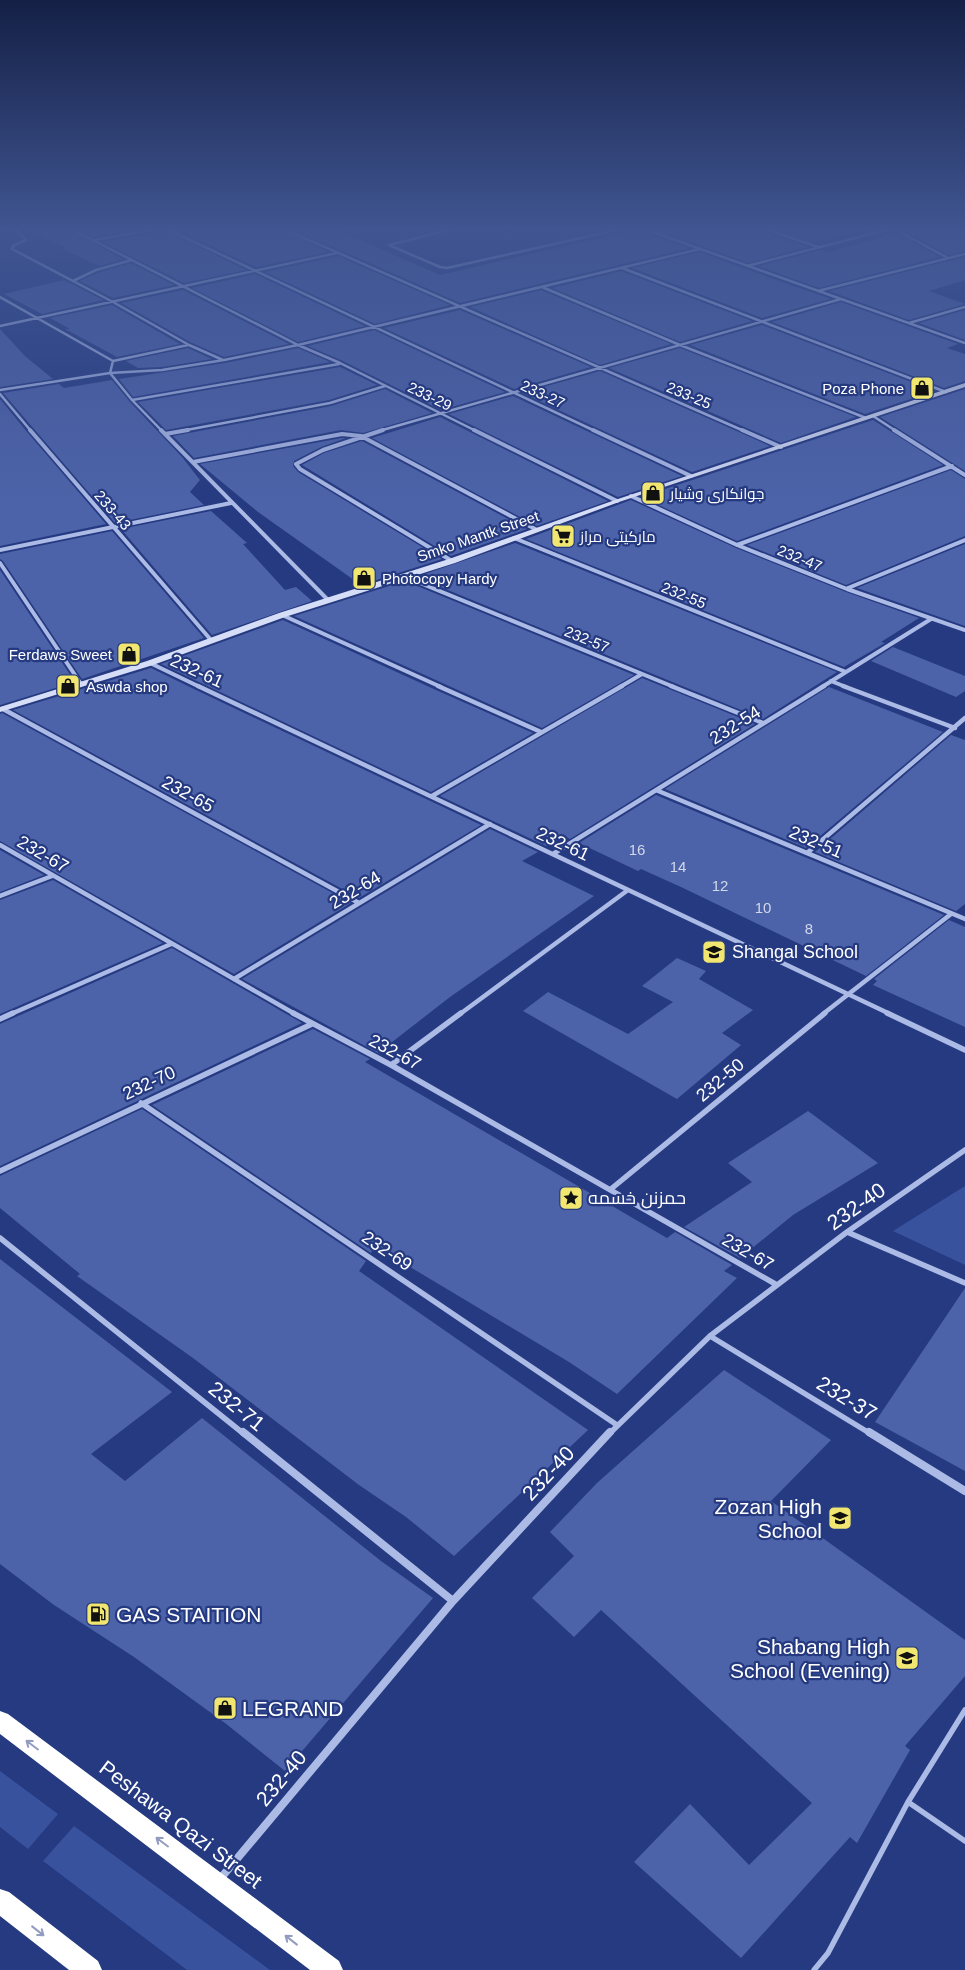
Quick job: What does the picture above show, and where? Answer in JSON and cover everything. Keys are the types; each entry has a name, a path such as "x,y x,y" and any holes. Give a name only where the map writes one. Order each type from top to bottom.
{"highway":[{"name":"Peshawa Qazi Street","path":"0,1721 330,1970"},
{"path":"0,1901 89,1970"}],"main road":[{"name":"Smko Mantk Street","path":"2,710 150,663 282,615 452,561 631,496 965,385"}],"street":[{"path":"0,326 19,322"},
{"path":"44,322 113,361 189,345"},
{"path":"148,322 189,345 224,360"},
{"name":"233-29","path":"254,322 617,501"},
{"name":"233-27","path":"364,322 691,476"},
{"path":"0,390 110,374 162,370 224,360 298,345 390,322"},
{"name":"233-25","path":"494,322 781,447"},
{"path":"626,322 680,345 870,417 965,475"},
{"path":"452,561 300,469 296,464 323,450 362,436 761,322 946,392"},
{"path":"906,322 965,343"},
{"path":"110,374 113,361"},
{"path":"132,400 340,364"},
{"path":"110,374 132,400 231,503 328,600"},
{"path":"165,434 330,403 385,386"},
{"name":"233-43","path":"0,394 112,527 211,640"},
{"path":"193,462 342,434 362,436 537,530"},
{"path":"737,545 952,466"},
{"name":"232-47","path":"631,496 737,545 847,589 965,630"},
{"path":"0,550 231,503"},
{"name":"232-55","path":"514,538 846,672"},
{"path":"847,589 965,540"},
{"path":"0,563 81,684"},
{"name":"232-57","path":"403,576 763,723"},
{"path":"282,615 541,732"},
{"name":"232-54","path":"553,854 932,619"},
{"name":"232-61","path":"150,663 965,1050"},
{"path":"432,796 642,674"},
{"path":"831,681 955,728"},
{"name":"232-65","path":"2,710 360,903"},
{"path":"807,853 964,720"},
{"name":"232-51","path":"656,790 965,919"},
{"name":"232-64","path":"234,979 490,824"},
{"name":"232-67","path":"0,845 312,1024 391,1065 612,1189 777,1285"},
{"path":"0,896 52,876"},
{"path":"391,1065 628,890"},
{"name":"232-50","path":"612,1189 848,994 951,914"},
{"path":"0,1019 171,944"},
{"name":"232-70","path":"0,1171 312,1024"},
{"name":"232-69","path":"141,1103 617,1425"},
{"name":"232-40","path":"217,1883 453,1601 617,1425 710,1336 847,1232 965,1150"},
{"path":"847,1232 965,1283"},
{"name":"232-71","path":"0,1238 453,1601"},
{"name":"232-37","path":"710,1336 965,1491"}],"lane":[{"path":"814,1970 828,1953 908,1802 965,1710"},
{"path":"908,1802 965,1842"}],"shaded area":[{"path":"965,1186 965,1265 893,1231"},
{"path":"0,1771 58,1814 28,1849 0,1827"},
{"path":"74,1826 270,1970 187,1970 43,1861"}],"building":[{"path":"57,322 142,322 180,344 117,357 65,329 70,329"},
{"path":"154,322 246,322 289,344 224,357 190,342"},
{"path":"259,322 356,322 365,326 298,342"},
{"path":"410,322 487,322 591,367 514,389 384,328"},
{"path":"503,322 618,322 671,344 600,365"},
{"path":"632,322 749,322 680,342"},
{"path":"772,322 897,322 958,344 947,348 965,354 965,381 944,388"},
{"path":"965,322 965,340 919,323"},
{"path":"762,325 935,391 865,414 690,345"},
{"path":"0,329 25,356 53,379 0,387"},
{"path":"374,330 505,392 441,410 341,360 308,346"},
{"path":"188,348 212,359 162,367 138,368 126,361"},
{"path":"298,348 330,362 133,397 119,379 225,363"},
{"path":"680,348 856,417 781,443 609,368"},
{"path":"340,367 377,385 329,400 166,430 138,402"},
{"path":"600,371 770,446 692,472 522,393"},
{"path":"112,380 182,457 200,480 190,492 204,505 115,523 3,393 59,384 64,388"},
{"path":"385,389 432,413 363,433 341,430 194,458 173,436 331,406"},
{"path":"965,389 965,471 880,417"},
{"path":"513,396 682,476 618,497 449,414"},
{"path":"0,399 27,432 106,524 0,546"},
{"path":"440,417 608,501 537,526 372,438"},
{"path":"873,420 943,465 737,541 641,497"},
{"path":"346,438 321,447 294,461 293,466 298,472 442,559 361,585 258,512 200,464"},
{"path":"362,441 527,529 451,556 302,465 324,453"},
{"path":"951,470 965,479 965,536 846,585 747,545"},
{"path":"631,500 736,548 846,592 919,618 881,642 885,643 844,667 526,539"},
{"path":"211,511 247,543 243,544 285,590 296,587 312,601 212,635 121,529"},
{"path":"112,531 204,638 82,679 0,559 0,554"},
{"path":"515,543 837,672 763,719 416,577"},
{"path":"965,544 965,626 857,588"},
{"path":"0,570 75,682 0,705"},
{"path":"405,581 634,675 542,728 294,616"},
{"path":"283,620 533,733 431,792 161,664"},
{"path":"893,647 965,676 965,691 956,697 871,661"},
{"path":"151,668 481,825 359,898 13,710"},
{"path":"642,678 755,724 570,839 562,835 546,846 440,796"},
{"path":"829,687 943,732 806,848 665,789"},
{"path":"2,713 351,903 234,974 0,841 0,714"},
{"path":"951,735 965,740 965,904 956,911 815,852"},
{"path":"656,795 944,915 866,976 681,887 641,869 638,871 579,843"},
{"path":"490,829 538,852 522,861 594,896 450,997 378,1053 242,979"},
{"path":"0,850 44,875 0,892"},
{"path":"53,880 163,943 0,1014 0,900"},
{"path":"949,920 965,927 965,1027 873,985 877,981 874,979"},
{"path":"172,948 302,1023 0,1166 0,1024"},
{"path":"677,958 706,971 699,979 753,1010 722,1033 741,1045 677,1099 523,1011 548,992 628,1034 673,1002 642,986"},
{"path":"313,1029 370,1059 365,1062 667,1238 675,1232 732,1265 724,1271 737,1278 617,1394 569,1362 375,1246 371,1253 152,1105"},
{"path":"142,1109 366,1261 359,1271 588,1430 454,1556 406,1517 359,1485 193,1358 77,1276 80,1274 0,1208 0,1176"},
{"path":"808,1111 878,1163 793,1215 740,1258 684,1227 752,1182 728,1163"},
{"path":"0,1259 172,1392 91,1454 125,1481 202,1418 381,1561 433,1598 285,1771 225,1723 134,1657 54,1605 0,1564"},
{"path":"965,1288 965,1471 875,1422"},
{"path":"724,1370 831,1440 771,1501 965,1640 965,1676 905,1746 910,1750 857,1843 850,1837 741,1958 634,1862 690,1804 749,1865 812,1803 601,1610 574,1637 532,1598 574,1556 550,1532 597,1483"}],"place":[{"name":"Poza Phone","path":"922,388"},
{"name":"جوانکاری وشیار","path":"653,493"},
{"name":"مارکیتی مراز","path":"563,536"},
{"name":"Photocopy Hardy","path":"364,578"},
{"name":"Ferdaws Sweet","path":"129,654"},
{"name":"Aswda shop","path":"68,686"},
{"name":"Shangal School","path":"714,952"},
{"name":"حمزنن خسمه","path":"571,1198"},
{"name":"Zozan High School","path":"840,1518"},
{"name":"GAS STAITION","path":"98,1614"},
{"name":"Shabang High School (Evening)","path":"907,1658"},
{"name":"LEGRAND","path":"225,1708"}]}
